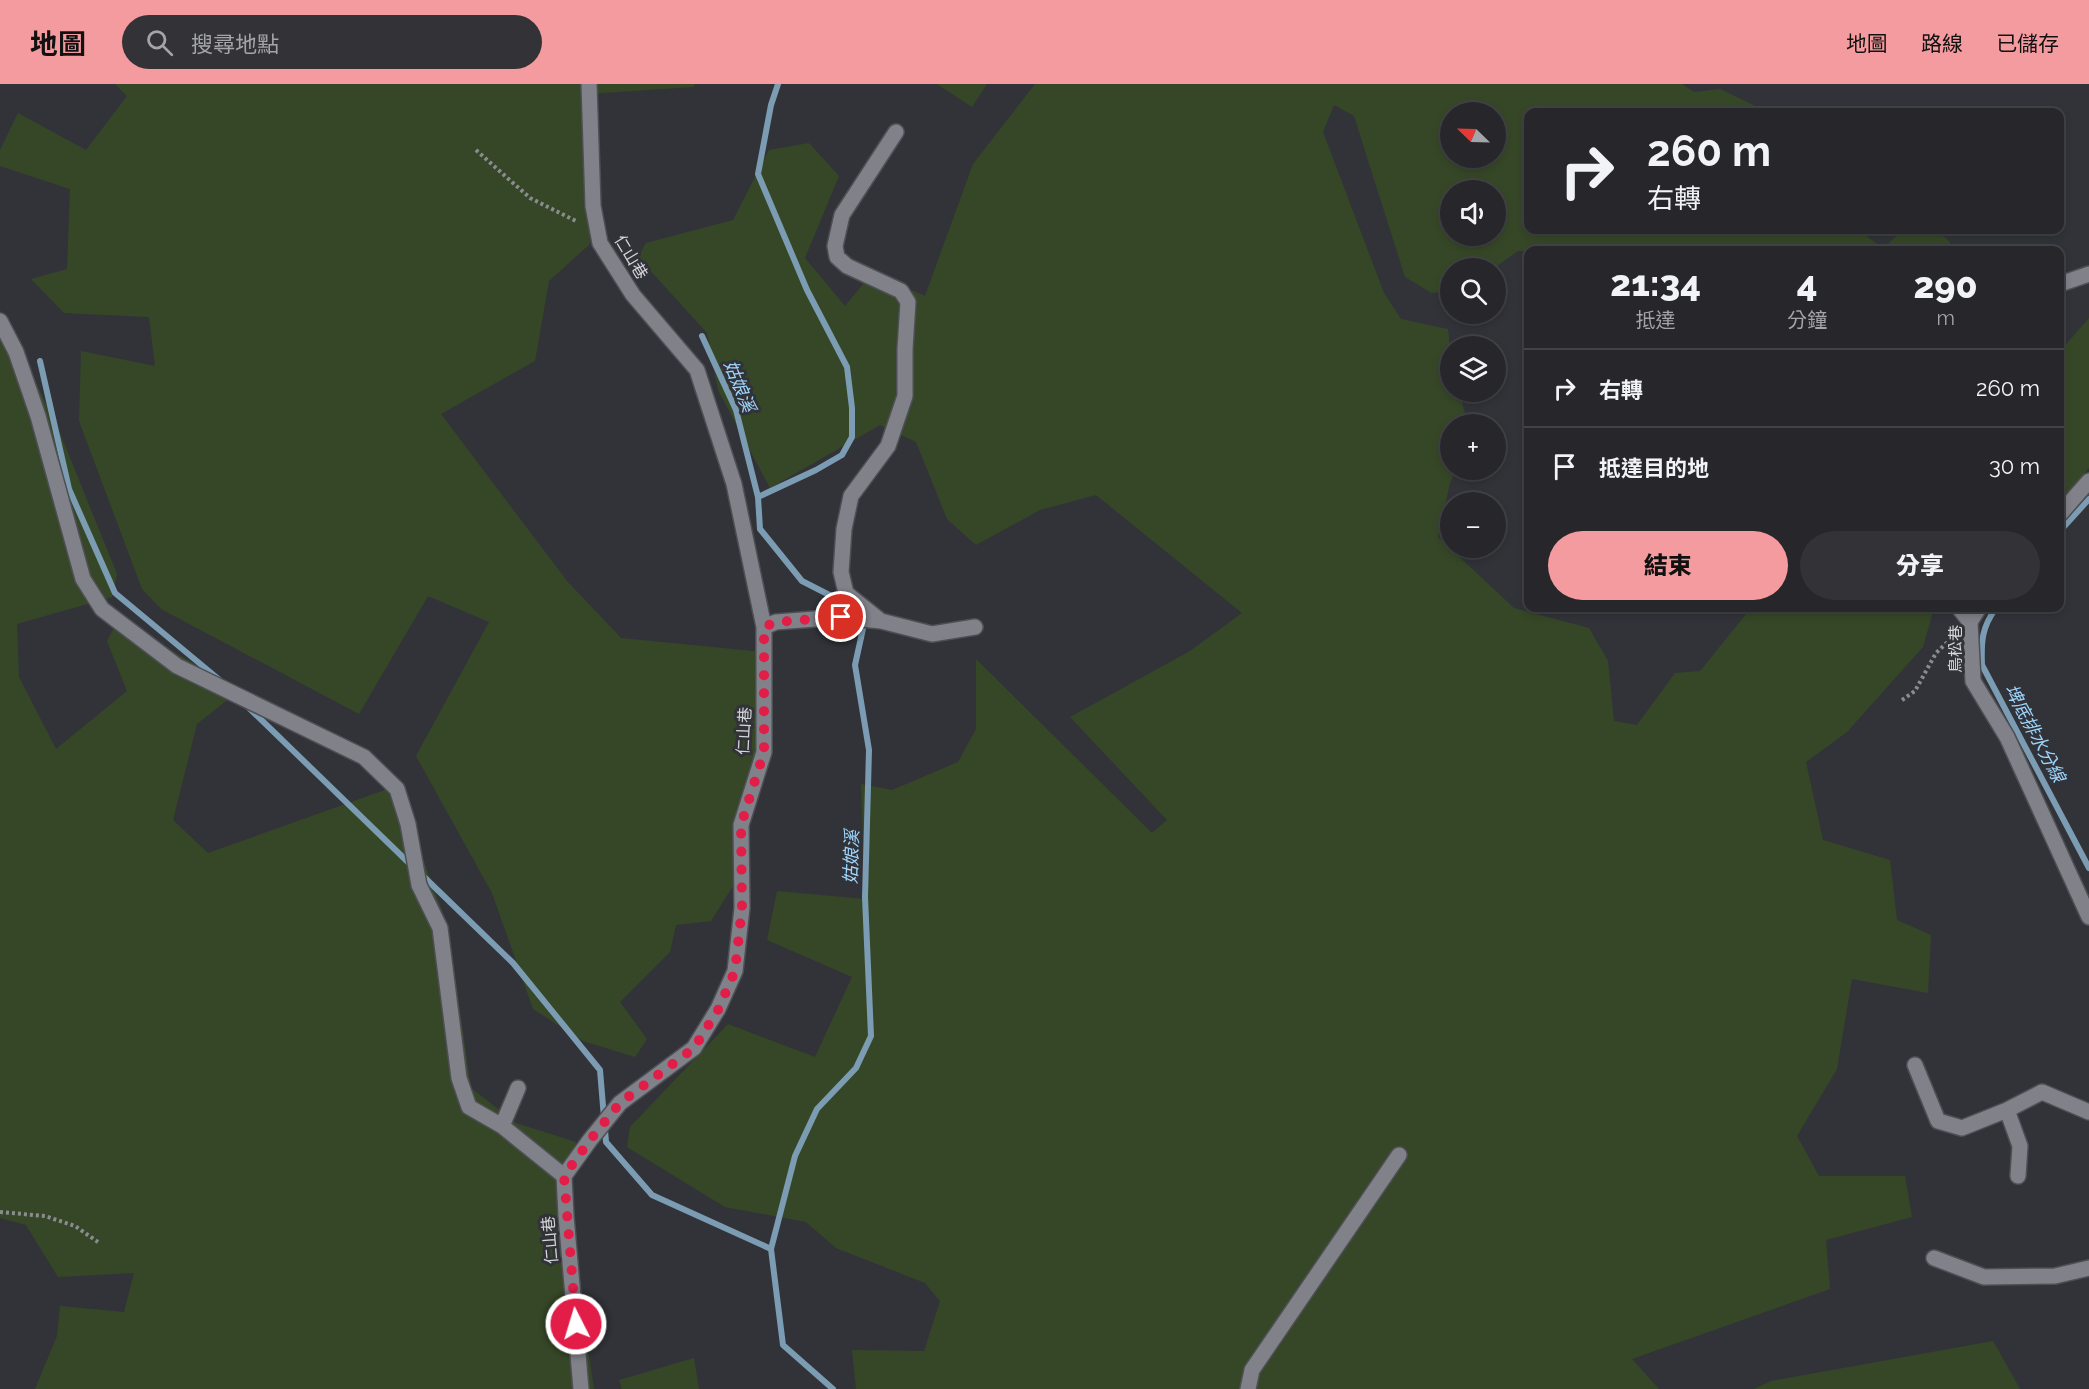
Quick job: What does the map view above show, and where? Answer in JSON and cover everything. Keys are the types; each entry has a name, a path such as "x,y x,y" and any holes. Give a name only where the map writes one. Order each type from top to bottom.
{"lane":[{"name":"仁山巷","path":"581,1389 564,1176 620,1103 694,1048 718,1010 735,971 742,908 741,825 764,752 764,627 734,484 697,370 633,295 600,243 593,206 589,84"},
{"path":"881,621 846,593 841,572 844,529 851,496 888,446 905,396 908,302 901,291 847,266 837,257 836,246 842,215 896,132"},
{"path":"2064,283 2089,274"},
{"path":"0,321 16,352 38,416 82,579 102,609 177,666 364,757 397,789 408,824 419,885 440,928 459,1078 468,1107 502,1126 564,1176"},
{"path":"2064,509 2089,481"},
{"path":"1962,612 1970,622"},
{"name":"鳥松巷","path":"1976,612 1970,622 1973,681 2007,737 2089,917"},
{"path":"764,627 776,622 841,617 881,621 932,634 975,627"},
{"path":"1914,1065 1938,1121 1962,1128 2007,1110 2042,1092 2089,1112"},
{"path":"502,1126 518,1089"},
{"path":"2007,1110 2020,1146 2018,1176"},
{"path":"1248,1389 1252,1370 1399,1155"},
{"path":"1934,1258 1984,1277 2055,1276 2089,1268"}],"path":[{"path":"476,150 530,198 598,232"},
{"path":"1902,700 1915,692 1936,653 1970,622"},
{"path":"0,1212 45,1216 75,1226 98,1242"}],"green space":[{"path":"115,84 695,84 693,87 587,94 590,244 549,281 535,361 441,414 567,581 621,638 763,652 766,723 739,810 743,870 711,921 676,925 670,952 620,1002 647,1039 635,1057 583,1041 533,1009 492,893 416,756 489,622 428,596 359,714 161,609 142,589 79,421 81,351 155,366 149,317 64,313 31,279 67,269 70,189 0,166 0,150 18,113 86,150 127,96"},
{"path":"937,84 987,84 972,107"},
{"path":"1035,84 1682,84 1694,92 1720,89 1760,108 1524,108 1524,234 1864,234 1880,246 1524,246 1524,251 1518,251 1506,260 1440,258 1440,292 1432,293 1405,277 1354,116 1334,105 1323,132 1384,293 1401,319 1448,329 1449,336 1440,336 1440,402 1462,402 1465,414 1440,414 1440,480 1451,480 1448,492 1440,492 1438,537 1440,539 1440,558 1460,558 1514,608 1589,628 1608,661 1614,721 1637,725 1675,673 1700,671 1748,612 1933,612 1923,647 1847,732 1806,762 1823,840 1890,860 1897,920 1931,935 1928,993 1852,979 1837,1069 1797,1136 1819,1176 1905,1176 1912,1217 1826,1240 1830,1289 1632,1359 1659,1389 856,1389 852,1350 924,1351 940,1301 925,1283 836,1248 806,1222 725,1207 627,1147 630,1127 728,1024 815,1057 852,977 767,940 777,891 865,899 861,784 892,790 958,762 976,729 976,659 1152,833 1167,820 1070,717 1190,651 1242,613 1096,495 1040,510 976,545 947,519 916,442 880,425 770,488 718,390 707,333 638,257 646,243 733,220 769,150 809,143 839,176 805,258 845,306 872,273 925,296 973,164"},
{"path":"1899,234 1940,234 1952,246 1885,246"},
{"path":"0,310 58,428 117,574 112,597 17,624 19,677 56,749 127,691 107,641 118,620 240,690 197,724 173,820 208,853 396,786 448,927 471,1088 516,1123 576,1142 567,1179 572,1240 594,1389 35,1389 57,1336 60,1306 124,1312 134,1273 58,1277 26,1225 0,1218"},
{"path":"2089,318 2089,468 2064,496 2064,347"},
{"path":"1993,1341 2020,1389 1754,1389 1771,1381"},
{"path":"694,1358 699,1389 622,1389 619,1380"}],"waterway":[{"path":"758,497 842,455 852,437 852,408 847,367 807,290 758,174 771,105 778,84"},
{"name":"姑娘溪","path":"702,336 736,410 758,497 760,529 802,581 845,603 864,624 855,665 869,750 865,897 871,1036 856,1068 817,1109 795,1156 771,1249 783,1345 833,1389"},
{"path":"40,361 69,489 115,593 222,682"},
{"name":"埤底排水分線","path":"2064,527 2089,499"},
{"name":"埤底排水分線","path":"1994,612 1983,635 1982,665 2089,868"},
{"path":"246,705 411,865"},
{"path":"421,874 513,963 600,1070 606,1142 652,1195 771,1249"}],"route":[{"path":"576,1324 564,1176 620,1103 694,1048 718,1010 735,971 742,908 741,825 764,752 764,627 776,622 841,617"}]}
